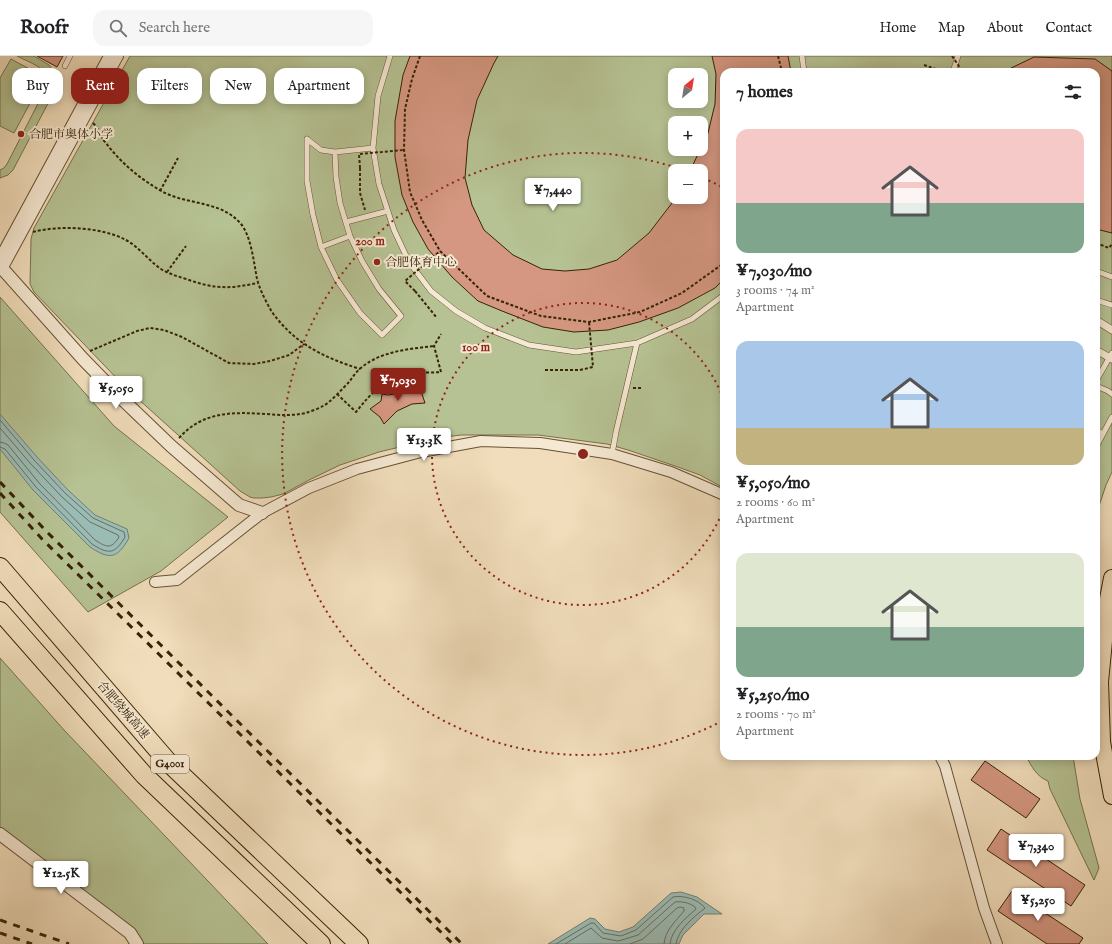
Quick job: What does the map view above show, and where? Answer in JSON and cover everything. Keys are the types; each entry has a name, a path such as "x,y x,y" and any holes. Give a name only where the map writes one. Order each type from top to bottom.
{"highway":[{"name":"合肥绕城高速","path":"0,567 169,763 359,944"},
{"name":"G4001","path":"0,611 144,775 321,944"}],"main road":[{"path":"1112,578 1108,600 1100,682 1102,742 1112,796"}],"street":[{"path":"1,264 109,56"},
{"path":"1,264 21,235 118,56"},
{"path":"1,264 80,355 171,446 239,505 262,513"},
{"path":"1100,322 1112,330"},
{"path":"1100,352 1111,356"},
{"path":"155,582 177,580 262,513 309,488 357,469 421,452 481,441 540,443 612,454 671,472 720,493"},
{"path":"942,760 945,766 984,908 997,944"},
{"path":"0,834 130,933 137,944"}],"lane":[{"path":"65,66 70,56"},
{"path":"390,56 378,96 373,148 379,184 394,230 409,262 431,291 456,311 485,328 529,345 576,352 637,343 692,319 720,298"},
{"path":"802,56 804,68"},
{"path":"954,68 958,56"},
{"path":"336,152 336,178 340,202 350,236 362,261 379,289 401,316 382,335 360,313 337,280 321,246 313,215 307,181 307,139 321,150 336,152 373,148"},
{"path":"346,222 388,211"},
{"path":"321,246 350,236"},
{"path":"1100,272 1112,277"},
{"path":"1100,301 1112,305"},
{"path":"612,454 637,343"},
{"path":"1100,374 1111,356"},
{"path":"1100,388 1112,394"},
{"path":"1100,438 1112,416"}],"path":[{"path":"420,56 412,79 405,109 404,150 410,192 422,220 440,251 487,296 541,316 590,322 640,312 682,293 720,266"},
{"path":"778,56 781,68"},
{"path":"952,56 960,68"},
{"path":"924,65 933,68"},
{"path":"85,116 98,128 104,141 116,156 143,179 160,190 186,200 220,208 231,214 242,224 247,235 258,283 267,304 282,325 304,344 323,355 360,369"},
{"path":"366,216 360,194 360,168 358,154 404,150"},
{"path":"160,190 178,158"},
{"path":"21,235 46,229 76,228 109,233 125,239 136,246 149,259 173,275 205,285 221,287 258,283"},
{"path":"1100,245 1109,248 1112,244"},
{"path":"167,272 186,246"},
{"path":"437,318 406,280 440,251"},
{"path":"545,370 580,370 593,367 590,322"},
{"path":"80,355 137,331 150,328 164,330 182,337 229,363 254,364 270,361 289,355 304,344"},
{"path":"337,394 356,412 369,395 387,382 411,374 441,372 434,346 441,334"},
{"path":"171,446 185,431 201,421 215,415 250,413 288,416 306,413 323,406 337,394 368,362 404,349 434,346"}],"green space":[{"path":"17,56 34,56 49,65 51,68 40,68 33,63"},
{"name":"合肥体育中心","path":"130,56 1112,56 1112,472 1100,503 1100,68 720,68 720,486 700,475 607,444 538,435 461,435 437,438 379,452 340,465 283,494 262,498 250,497 240,491 126,388 34,292 30,284 31,239 34,228 103,104 129,104 129,68 123,68"},
{"path":"11,59 28,68 12,68 12,104 30,104 14,133 0,126 0,78"},
{"path":"38,104 48,104 13,170 8,175 0,178 0,170 7,164"},
{"path":"0,297 114,426 228,517 161,571 88,612 0,512"},
{"path":"0,658 64,730 268,944 137,944 0,834"},
{"path":"1028,760 1074,760 1080,799 1099,868 1094,880 1050,789 1048,781 1037,774"}],"water":[{"path":"0,414 68,490 95,515 127,529 129,538 117,554 103,554 90,547 33,490 0,449"},
{"path":"681,892 697,897 722,914 704,914 683,935 679,944 548,944 590,918 595,919 605,929 619,932 633,927 671,893"}],"building":[{"path":"37,56 63,56 57,67"},
{"path":"410,56 498,56 477,100 468,140 465,178 472,205 484,230 513,255 542,269 565,271 589,269 617,260 649,233 671,204 708,204 708,164 693,164 697,156 708,156 708,133 715,104 716,74 712,56 788,56 790,68 720,68 720,283 715,288 678,308 639,322 608,330 574,332 543,327 478,301 452,277 428,249 413,222 402,195 395,157 395,121 403,75"},
{"path":"1034,57 1095,59 1112,71 1112,233 1100,230 1100,68 1011,68"},
{"path":"403,383 409,387 413,387 424,383 421,391 425,403 412,404 397,411 384,424 380,417 370,409 381,401 382,394 395,394 400,390"},
{"path":"985,761 1040,799 1026,818 971,780"},
{"path":"1001,829 1085,885 1071,906 987,850"},
{"path":"1012,891 1083,938 1079,944 1047,944 998,911"}],"railway":[{"path":"0,482 47,532 462,944"},
{"path":"0,493 42,539 453,944"},
{"path":"0,920 69,944"},
{"path":"0,933 32,944"}],"place":[{"name":"合肥市奥体小学","path":"21,134"},
{"name":"合肥体育中心","path":"377,262"}]}
